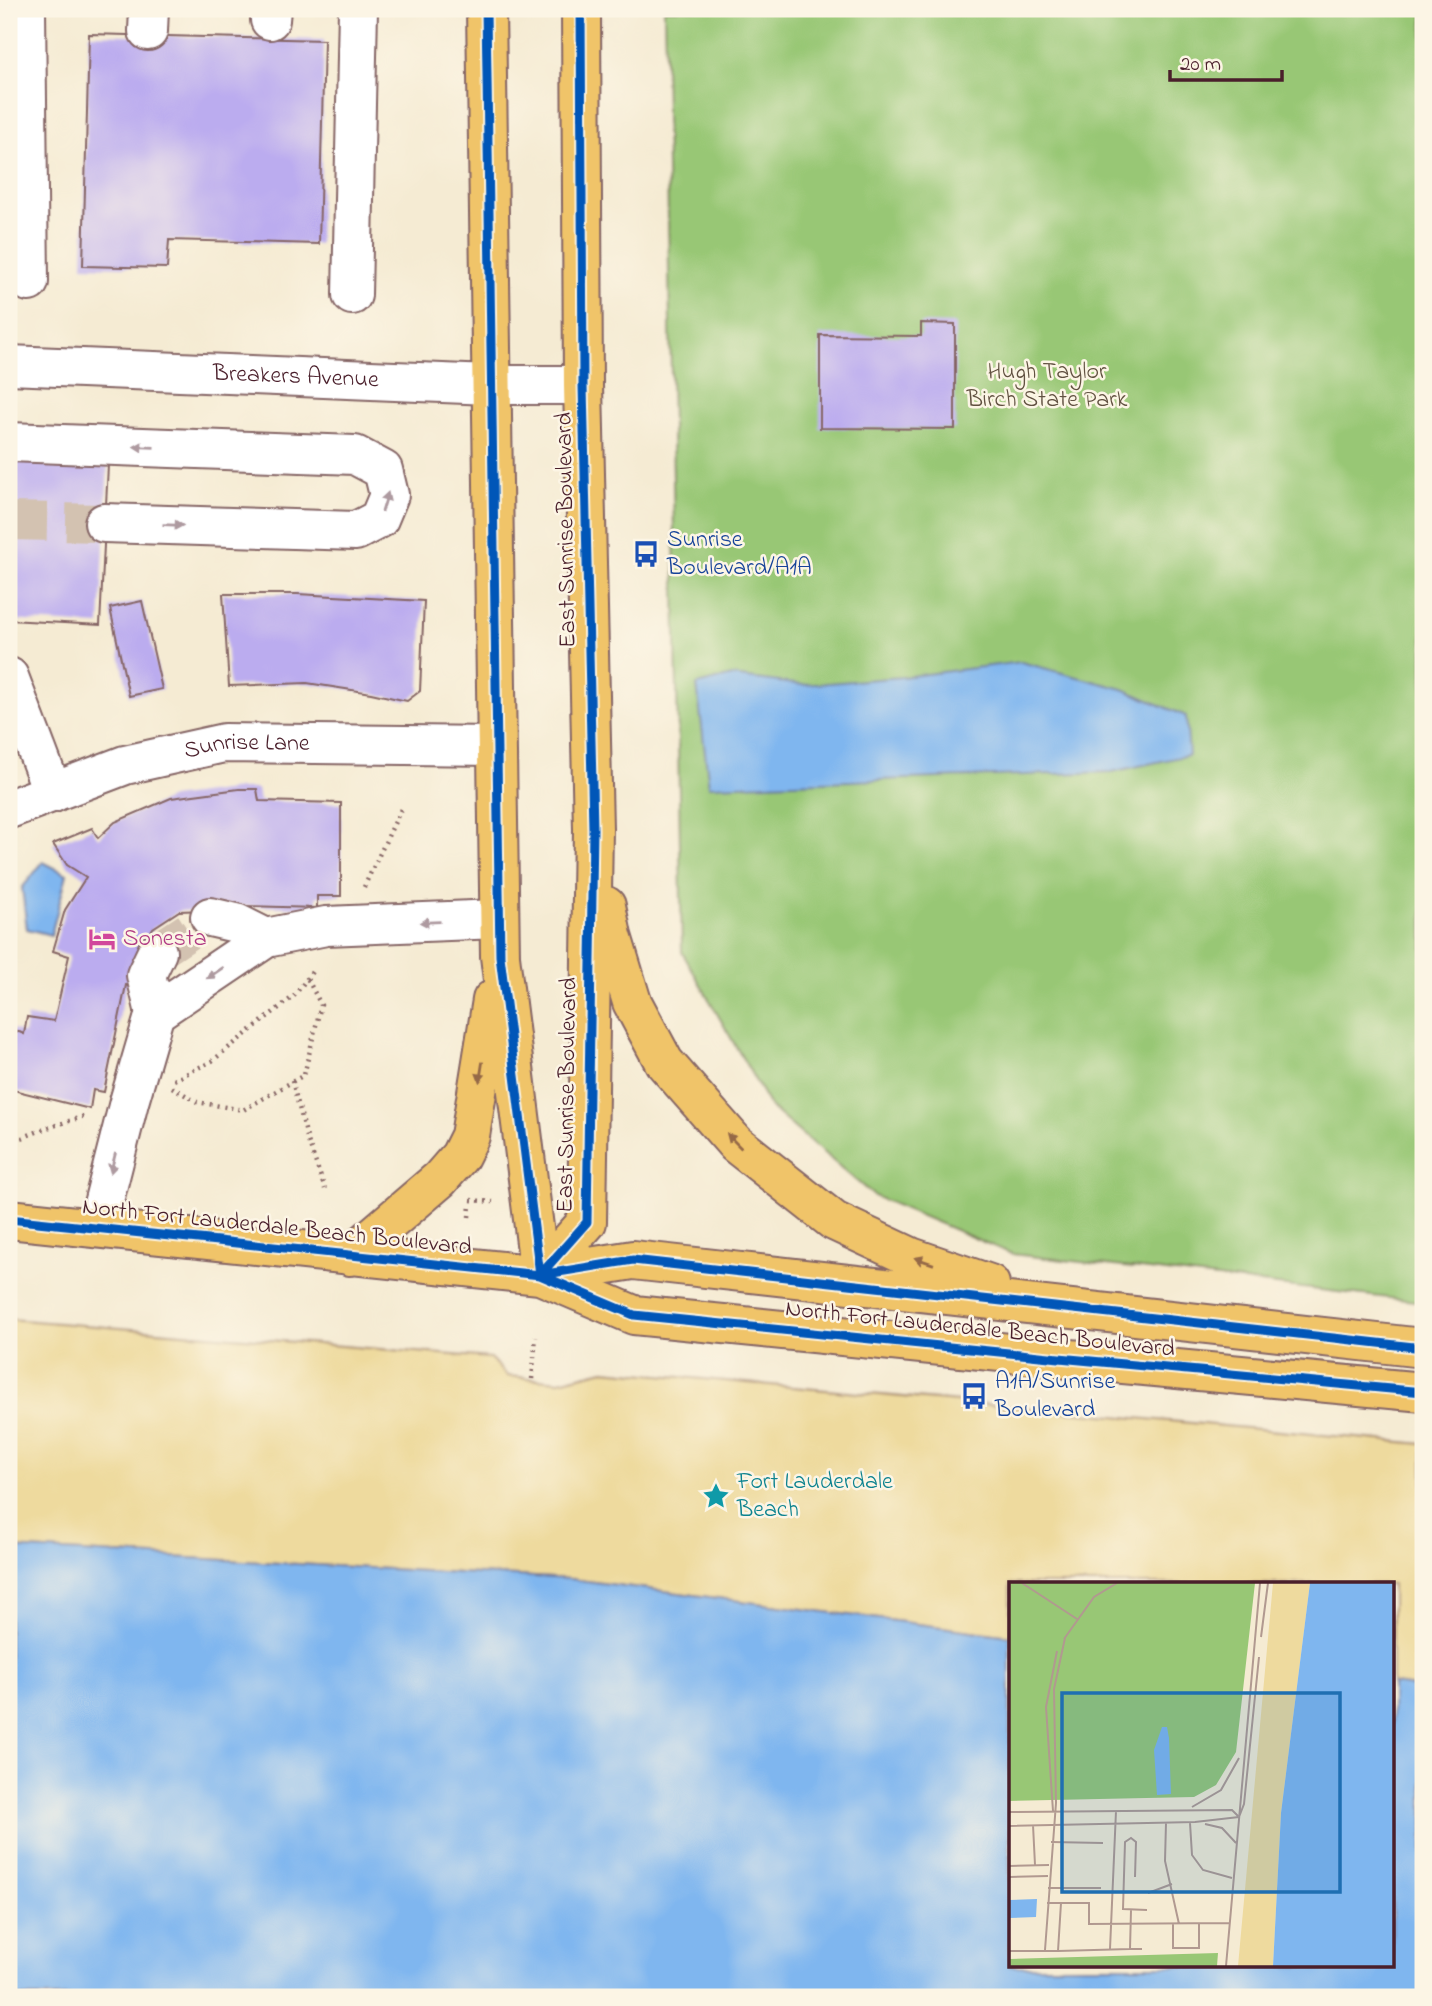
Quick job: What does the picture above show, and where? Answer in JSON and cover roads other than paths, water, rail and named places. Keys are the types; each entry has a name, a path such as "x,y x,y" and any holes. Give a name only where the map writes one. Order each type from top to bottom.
{"main road":[{"name":"East Sunrise Boulevard","path":"486,9 499,938 540,1275"},
{"name":"East Sunrise Boulevard","path":"540,1275 587,1222 593,829 583,385 581,9"},
{"path":"593,829 612,936 632,1002 664,1062 736,1144 834,1221 911,1257 1059,1307"},
{"path":"350,1256 440,1179 460,1156 470,1136 499,938"},
{"name":"North Fort Lauderdale Beach Boulevard","path":"9,1219 540,1275 633,1260 1423,1348"},
{"name":"North Fort Lauderdale Beach Boulevard","path":"540,1275 634,1315 1059,1359 1423,1392"}],"street":[{"path":"26,9 29,282"},
{"path":"352,295 358,9"},
{"name":"Breakers Avenue","path":"9,365 490,385 583,385"},
{"path":"9,442 355,455 383,470 389,495 379,519 356,531 104,523"},
{"path":"9,677 53,793"},
{"name":"Sunrise Lane","path":"9,809 125,765 224,743 496,746"},
{"path":"211,917 236,923 266,938"},
{"path":"155,1013 266,938 345,925 499,938"},
{"path":"97,1228 155,1013 146,975 157,952"}],"water":[{"path":"1021,662 1123,689 1186,716 1189,755 1112,772 709,786 697,685 732,676 803,685 902,677"},
{"path":"43,862 67,874 51,935 27,929 22,888"},
{"path":"9,1548 571,1579 1009,1636 1009,1968 1394,1968 1394,1684 1423,1688 1423,1997 9,1997"}],"tunnel":[{"path":"9,521 104,523"},
{"path":"157,952 210,917"}],"place":[{"name":"Sunrise Boulevard/A1A","path":"646,554"},
{"name":"Sonesta","path":"102,939"},
{"name":"A1A/Sunrise Boulevard","path":"974,1396"},
{"name":"Fort Lauderdale Beach","path":"716,1496"}],"park label":[{"name":"Hugh Taylor Birch State Park","path":"1047,386"}]}
